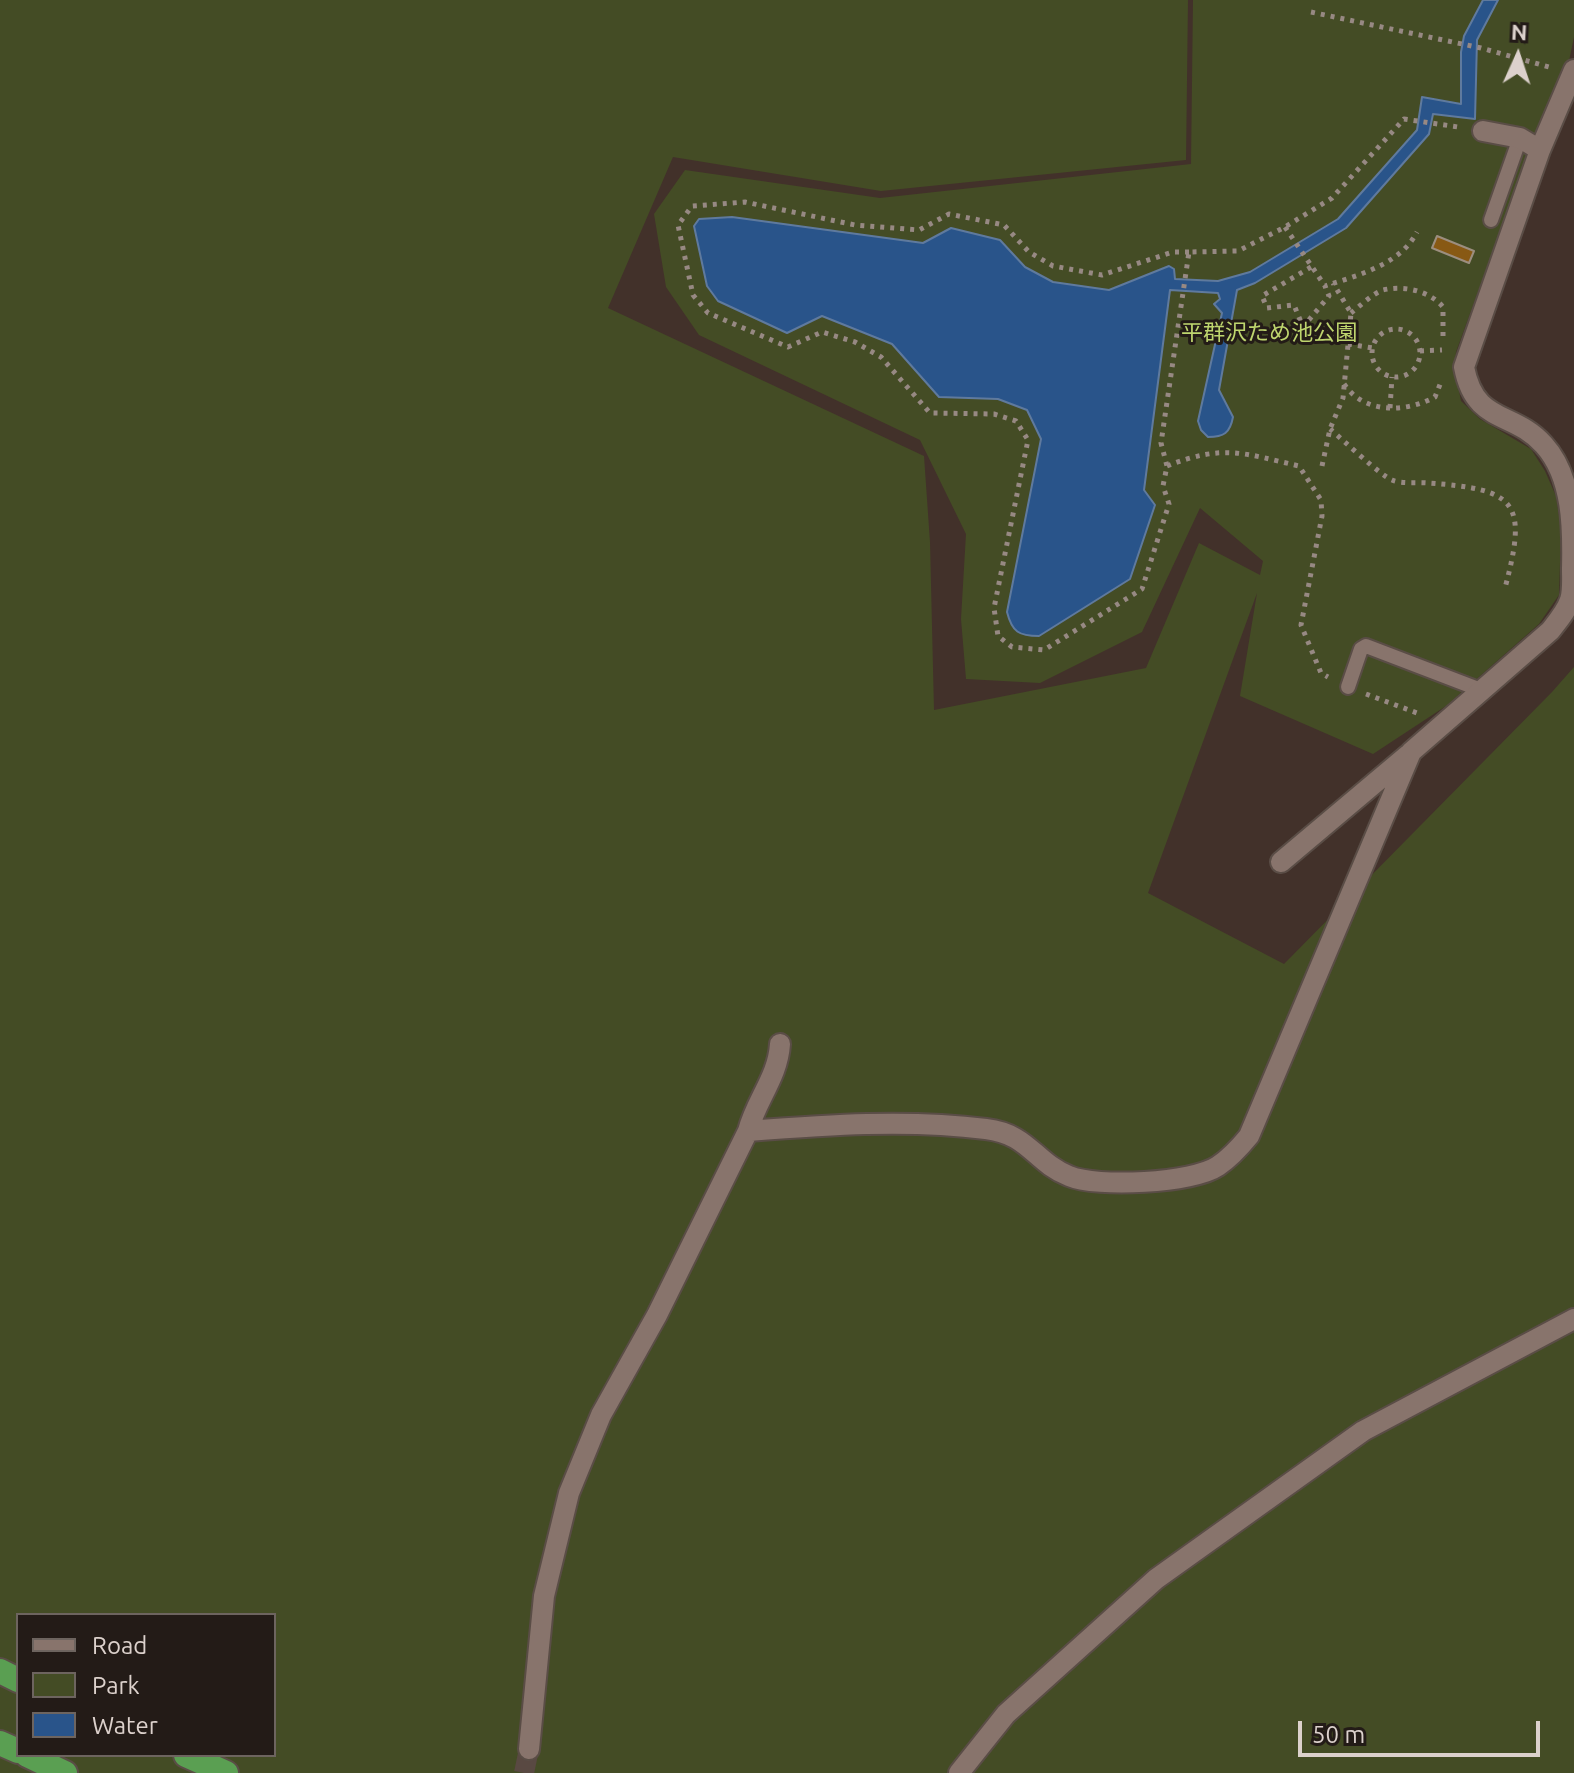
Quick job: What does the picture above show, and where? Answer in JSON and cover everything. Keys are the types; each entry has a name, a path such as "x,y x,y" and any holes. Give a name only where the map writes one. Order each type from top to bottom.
{"highway":[{"path":"31,1757 65,1773"},
{"path":"190,1757 226,1773"}],"street":[{"path":"1281,862 1550,631 1563,616 1571,597 1571,517 1554,461 1545,446 1530,433 1485,408 1473,397 1464,367 1540,150 1573,72"},
{"path":"1483,131 1520,138 1540,150"},
{"path":"748,1131 858,1123 986,1129 1007,1133 1024,1141 1051,1166 1068,1176 1086,1181 1173,1180 1217,1167 1237,1150 1257,1124 1411,752"},
{"path":"529,1749 544,1596 574,1480 601,1415 657,1315 748,1131 752,1114 779,1063 780,1044"},
{"path":"959,1773 1006,1714 1156,1579 1363,1431 1574,1319"}],"lane":[{"path":"1491,220 1520,138"},
{"path":"1348,687 1361,649 1366,646 1481,690"}],"path":[{"path":"1311,12 1481,48 1573,72"},
{"path":"1189,252 1161,443 1167,466 1163,486 1169,504 1142,589 1044,650 1012,647 998,636 994,608 1028,440 1016,421 994,414 930,413 881,357 855,342 822,332 788,347 708,313 693,295 678,225 692,206 745,202 855,225 919,230 949,214 1004,225 1029,252 1053,266 1102,275 1173,252 1238,251 1332,198 1404,119 1436,123"},
{"path":"1285,227 1325,286 1329,296 1303,327 1294,305 1267,308 1262,296 1311,267"},
{"path":"1325,286 1359,276 1409,248 1417,232"},
{"path":"1322,466 1330,429 1343,398 1351,313 1333,283"},
{"path":"1351,313 1382,291 1410,289 1435,297 1443,307 1442,363"},
{"path":"1394,329 1414,338 1419,351 1417,365 1400,376 1392,377 1374,363 1373,348 1381,335 1394,329"},
{"path":"1348,344 1373,348"},
{"path":"1419,351 1443,350"},
{"path":"1344,384 1360,402 1390,408 1420,405 1435,397 1440,388 1441,375"},
{"path":"1390,408 1392,377"},
{"path":"1330,429 1392,480 1469,485 1492,492 1511,506 1517,527 1515,551 1505,588"},
{"path":"1167,466 1190,457 1222,451 1299,466 1321,500 1322,516 1301,625 1321,673 1348,687 1444,724"}],"green space":[{"name":"平群沢ため池公園","path":"0,0 1188,0 1186,160 881,191 673,157 608,308 924,456 930,542 934,710 1146,668 1199,543 1260,575 1263,561 1200,508 1142,632 1040,683 966,679 961,619 966,534 920,440 699,335 666,287 654,214 685,170 880,198 1191,164 1193,0 1574,0 1574,37 1569,61 1525,163 1456,352 1455,370 1461,401 1480,419 1531,449 1545,471 1556,496 1561,530 1559,595 1539,624 1446,706 1373,754 1240,696 1257,593 1148,893 1284,964 1574,667 1574,1773 0,1773"}],"water":[{"path":"1483,0 1498,0 1477,40 1475,119 1433,114 1429,134 1346,228 1255,283 1237,290 1219,390 1233,417 1230,427 1222,435 1208,437 1198,421 1222,313 1214,304 1220,299 1218,293 1170,290 1144,490 1155,505 1130,579 1039,636 1017,632 1007,612 1041,439 1027,410 998,399 939,397 892,344 822,316 787,333 718,301 707,286 694,226 699,219 732,217 923,243 951,228 1000,240 1025,267 1053,282 1109,290 1169,266 1174,269 1175,279 1218,281 1250,272 1338,219 1417,130 1422,97 1461,104 1464,36"}],"building":[{"path":"1437,236 1474,251 1469,263 1432,248"}],"tunnel":[{"path":"524,1773 529,1749"}]}
